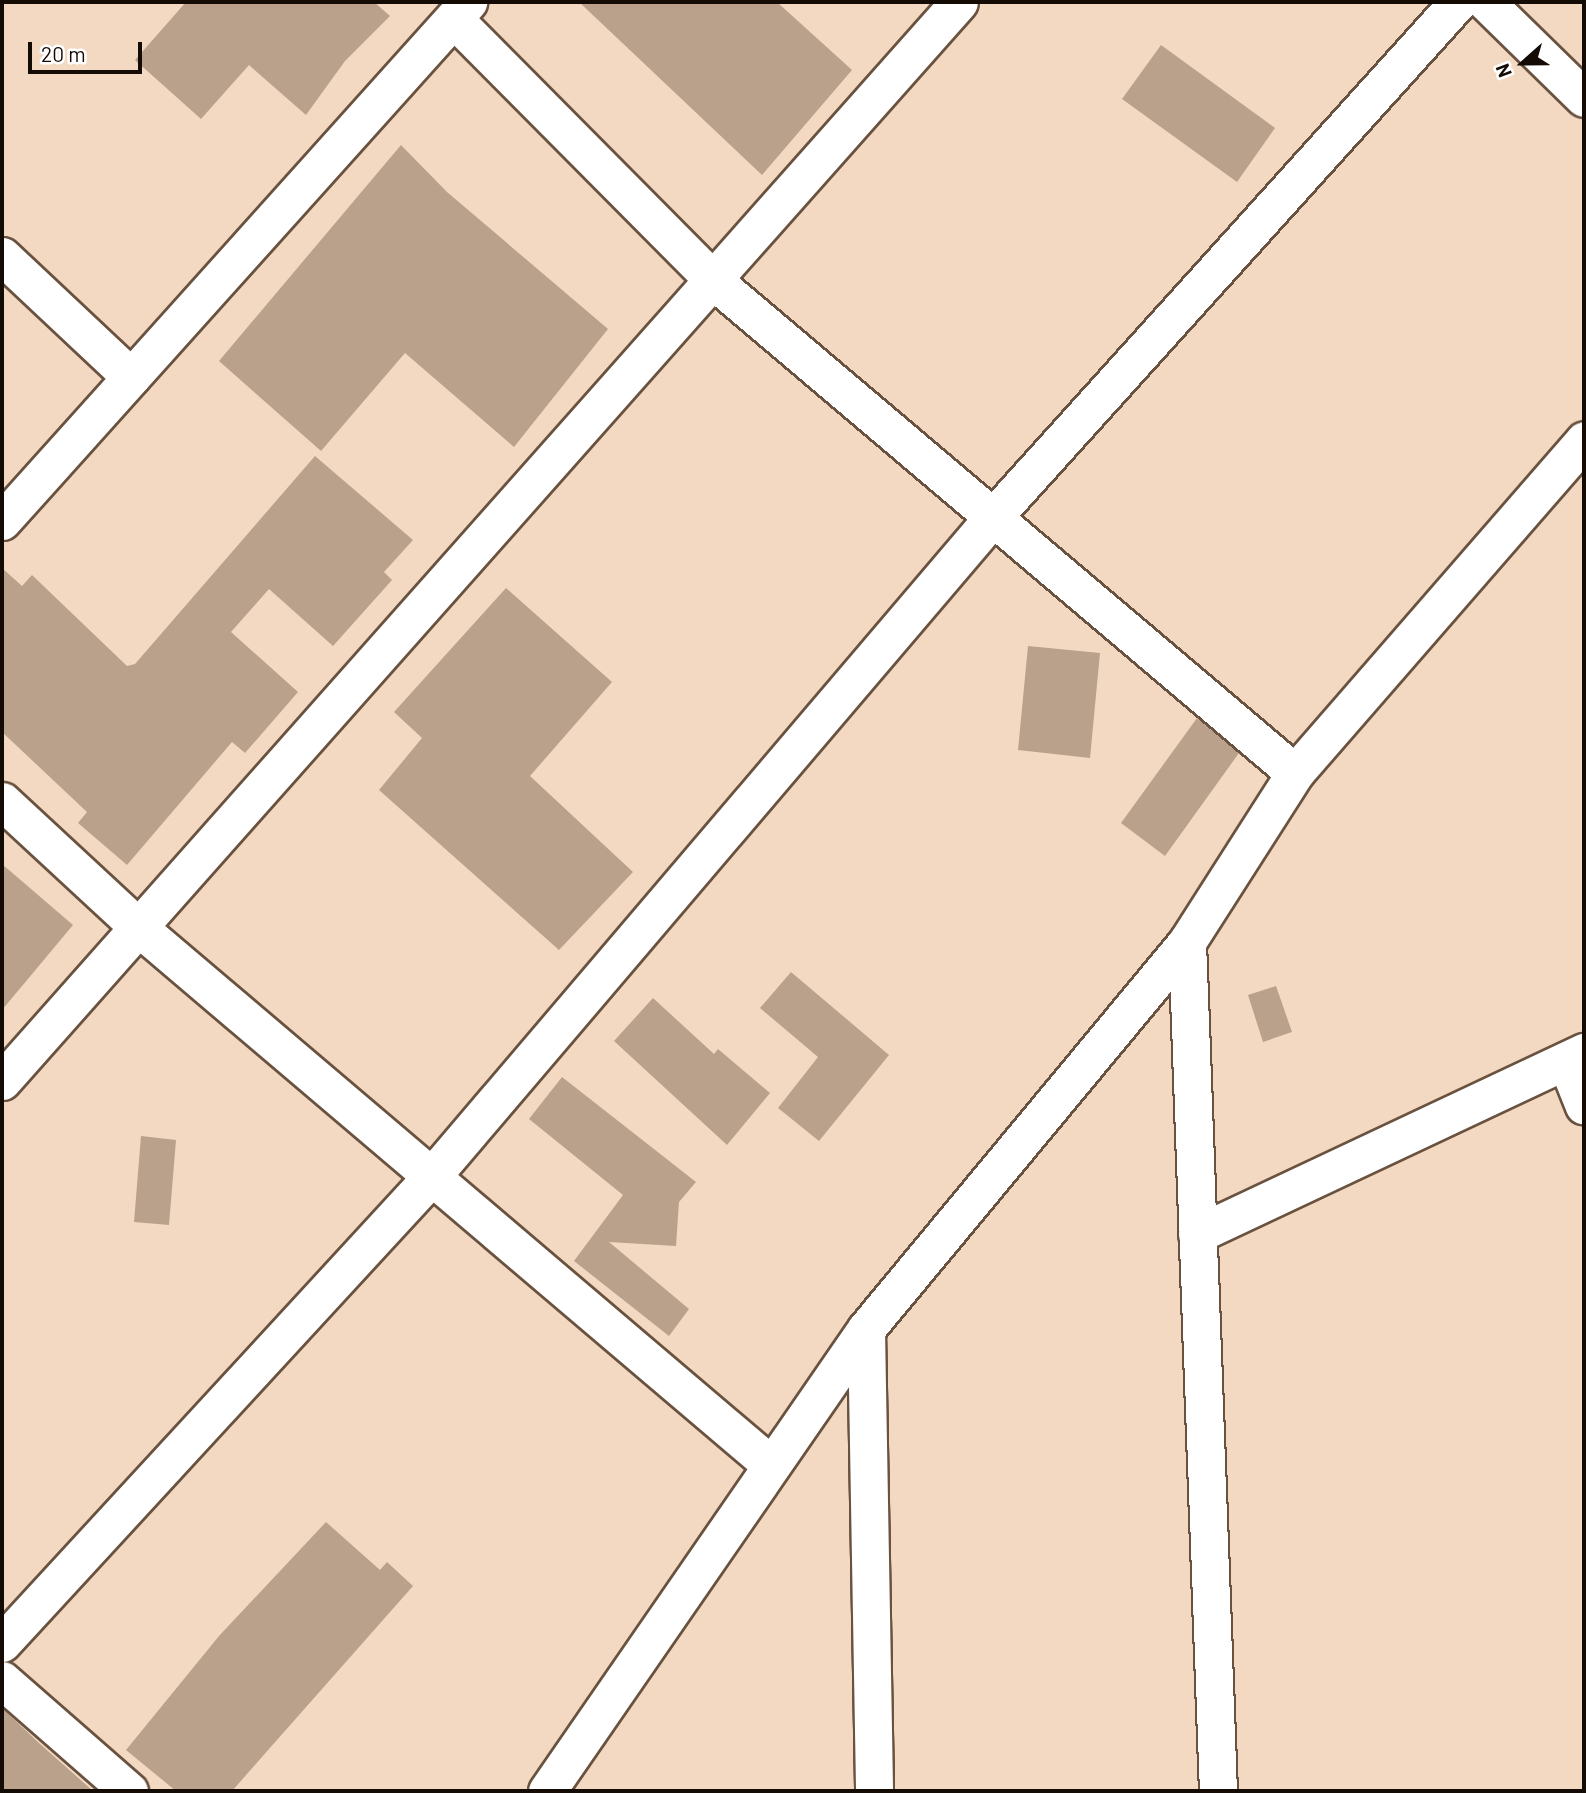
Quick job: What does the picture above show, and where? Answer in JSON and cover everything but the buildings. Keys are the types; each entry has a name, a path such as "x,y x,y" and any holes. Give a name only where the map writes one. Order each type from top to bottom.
{"street":[{"path":"2,1081 959,2"},
{"path":"2,1643 432,1176 994,516 1458,2"},
{"path":"1486,2 1584,98"},
{"path":"2,521 461,11 714,281 1295,773"},
{"path":"2,256 131,377"},
{"path":"547,1791 866,1329 1187,942 1295,773 1584,440"},
{"path":"2,801 138,927 772,1465"},
{"path":"1187,942 1218,1791"},
{"path":"1197,1234 1575,1056 1584,1106"},
{"path":"866,1329 874,1791"},
{"path":"2,1680 129,1791"}]}
